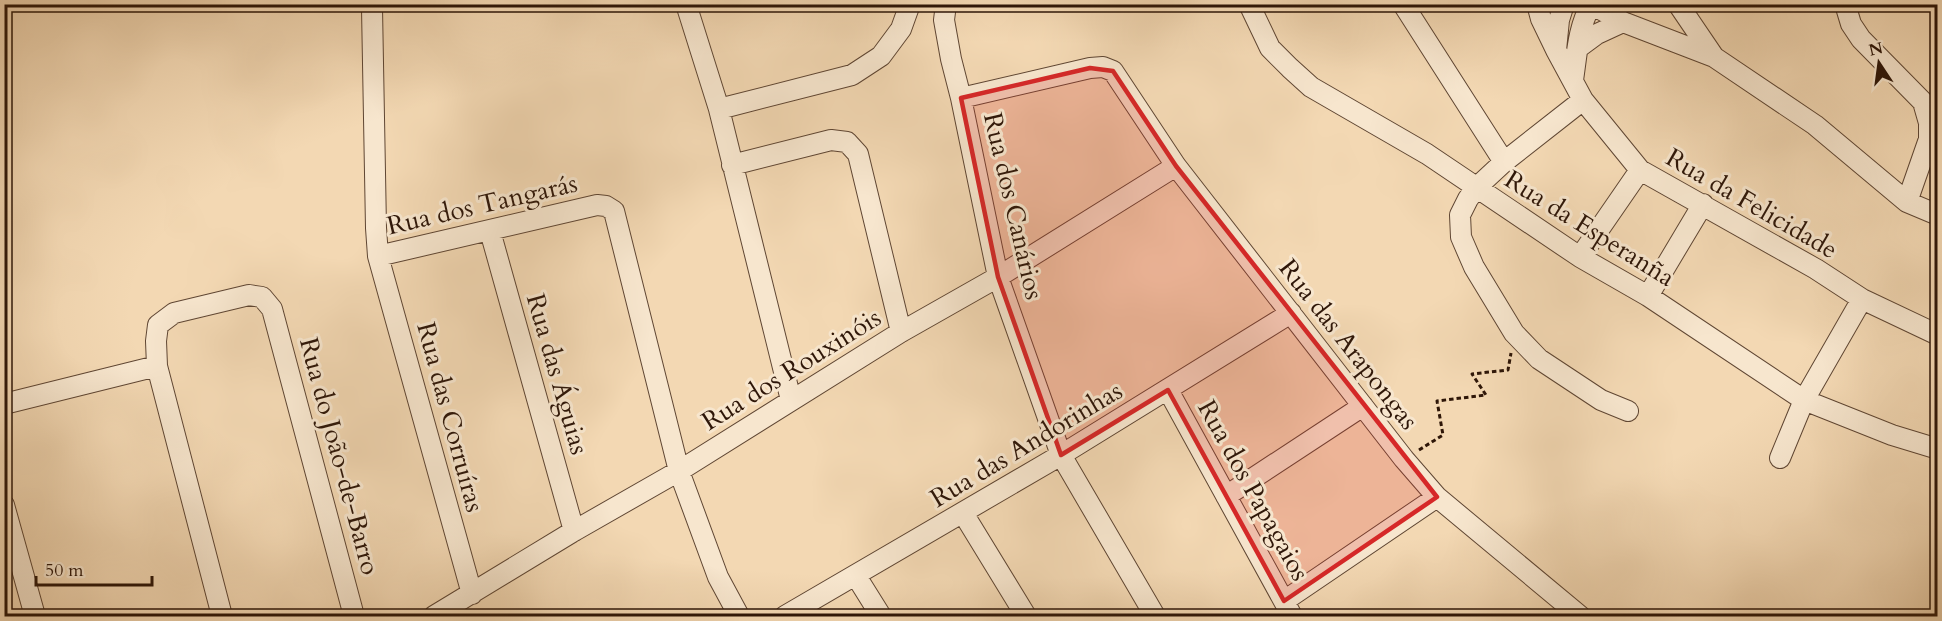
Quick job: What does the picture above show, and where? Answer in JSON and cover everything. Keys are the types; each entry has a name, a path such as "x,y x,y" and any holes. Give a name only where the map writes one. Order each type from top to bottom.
{"street":[{"path":"686,4 719,109 791,400"},
{"path":"719,109 852,75 881,56 901,29 910,4"},
{"path":"946,4 944,21 961,98"},
{"name":"Rua da Esperanña","path":"1249,4 1270,48 1311,87 1427,154 1580,257 1648,296 1804,400 1892,435 1938,449"},
{"path":"1403,4 1504,162"},
{"name":"Rua da Felicidade","path":"1537,4 1541,19 1583,100 1640,170 1816,269 1862,299 1938,335"},
{"path":"1556,50 1559,20 1564,4"},
{"path":"1678,4 1714,57"},
{"path":"1845,4 1851,24 1861,39 1923,102 1929,123 1929,139 1907,202"},
{"path":"1573,80 1580,30 1584,16 1591,5 1623,22 1714,57 1815,125 1907,202 1938,215"},
{"name":"Rua das Corruíras","path":"372,8 378,256 472,594"},
{"path":"1578,48 1597,34 1623,22"},
{"name":"Rua das Arapongas","path":"961,98 1090,68 1103,67 1113,71 1176,166 1404,459 1437,497 1580,616"},
{"name":"Rua dos Canários","path":"961,98 998,277 1061,455 1155,616"},
{"path":"1583,100 1504,162 1476,188 1460,215 1461,237 1474,267 1514,333 1539,359 1601,400 1628,411"},
{"path":"732,165 831,140 847,142 858,154 901,332"},
{"name":"Rua dos Rouxinóis","path":"434,616 574,531 679,471 901,332 998,277 1176,166"},
{"path":"1580,257 1640,170"},
{"path":"1648,296 1703,204"},
{"name":"Rua dos Tangarás","path":"378,256 597,205 606,206 614,211 679,471"},
{"name":"Rua das Águias","path":"490,231 574,531"},
{"name":"Rua do João-de-Barro","path":"157,366 158,325 174,313 249,295 262,297 273,309 354,616"},
{"path":"1780,458 1804,400 1862,299"},
{"name":"Rua das Andorinhas","path":"785,616 1061,455 1291,313"},
{"path":"4,404 157,366 222,616"},
{"name":"Rua dos Papagaios","path":"1168,390 1288,609"},
{"path":"1226,496 1364,406"},
{"path":"679,471 718,577 739,616"},
{"path":"1288,609 1437,497"},
{"path":"4,504 35,616"},
{"path":"963,513 1026,616"},
{"path":"856,576 881,616"}],"path":[{"path":"1404,459 1443,435 1437,401 1486,395 1472,374 1508,370 1514,333"}],"highlighted area":[{"path":"1090,68 1113,71 1176,166 1437,497 1284,601 1168,390 1061,455 998,277 961,98"}]}
